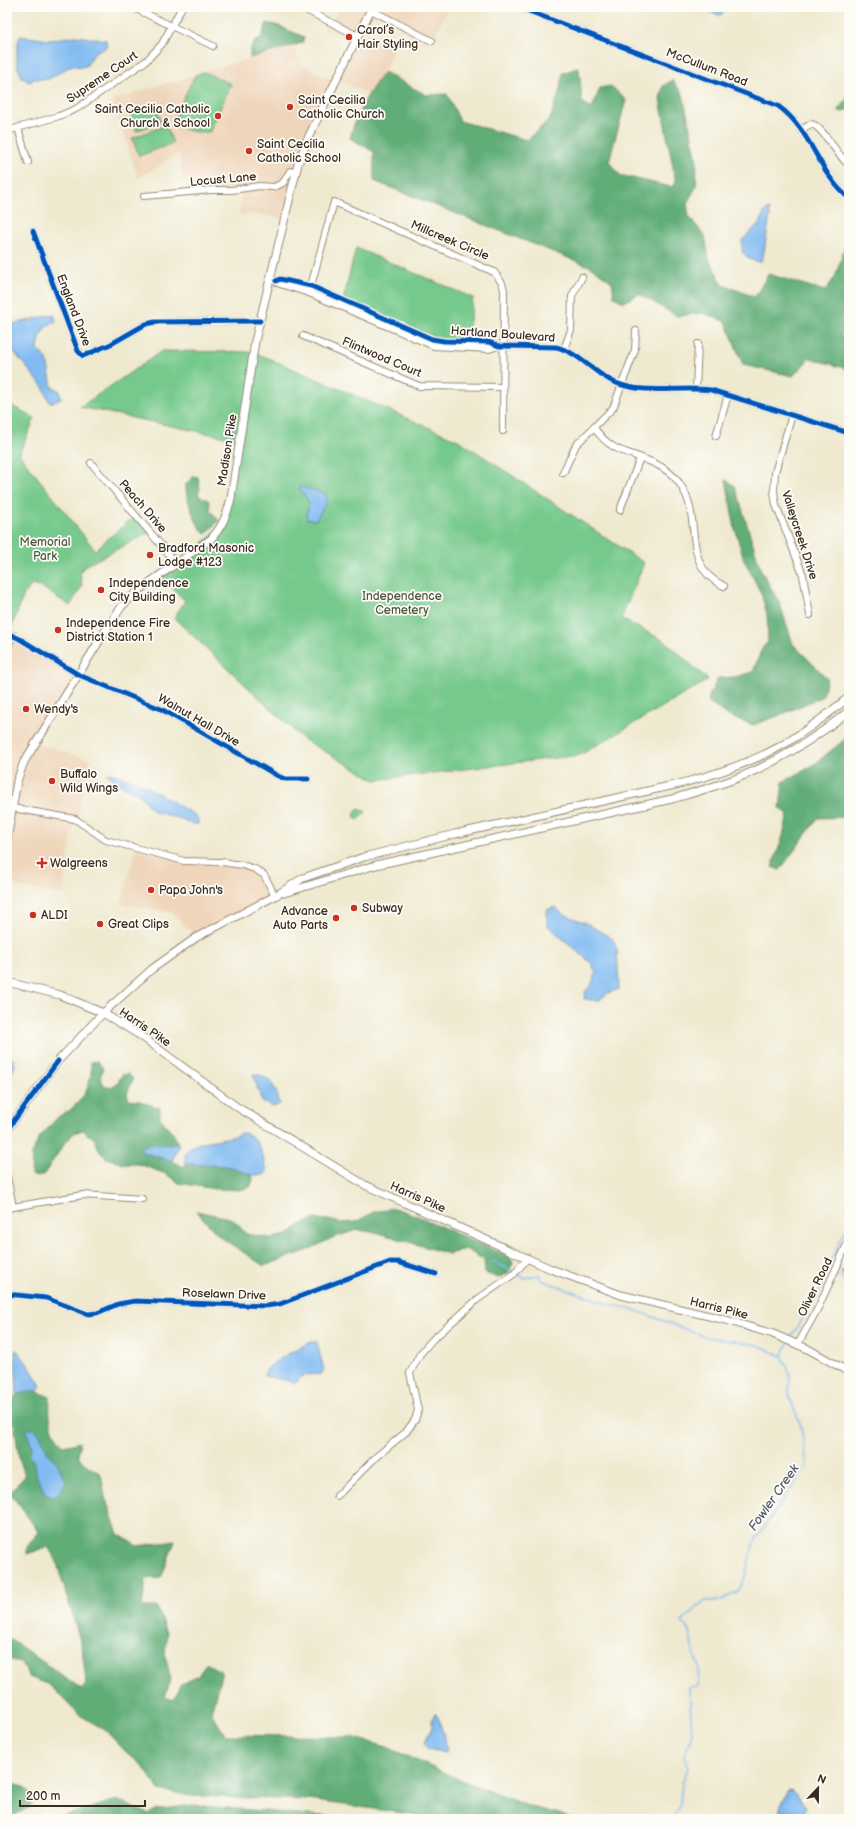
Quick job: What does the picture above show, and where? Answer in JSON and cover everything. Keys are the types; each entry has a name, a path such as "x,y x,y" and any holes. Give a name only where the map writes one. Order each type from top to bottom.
{"main road":[{"name":"Madison Pike","path":"7,839 9,807 24,762 111,622 122,606 139,590 211,539 219,530 225,518 231,498 251,368 260,322 273,280 296,172 308,138 371,9"},
{"path":"7,1130 58,1061 103,1013 152,970 192,940 213,927 274,896 303,878 364,857 456,834 664,788 712,775 779,747 806,730 849,697"},
{"path":"274,896 376,865 672,799 713,787 745,775 807,743 849,712"},
{"name":"Harris Pike","path":"7,982 60,995 103,1013 141,1036 237,1107 345,1174 364,1184 527,1259 621,1295 734,1322 798,1344 849,1372"}],"street":[{"path":"132,7 213,46"},
{"name":"Supreme Court","path":"7,131 76,109 146,61 162,44 182,7"},
{"path":"300,7 358,36"},
{"name":"McCullum Road","path":"518,7 770,102 789,115 801,130 833,181 849,198"},
{"path":"371,9 432,41"},
{"path":"801,130 811,124 817,126 835,150 849,165"},
{"path":"18,128 28,162"},
{"name":"Locust Lane","path":"144,196 232,190 259,186 274,187 280,186 283,183 290,171 296,172"},
{"name":"Millcreek Circle","path":"310,290 334,202 494,272 502,283 504,290 501,346 503,431"},
{"name":"England Drive","path":"33,231 72,338 80,355 83,356 111,344 146,324 155,322 260,322"},
{"path":"564,349 571,330 572,296 582,277"},
{"name":"Hartland Boulevard","path":"273,280 280,279 310,290 434,346 489,349 501,346 542,346 564,349 600,375 621,385 645,389 696,389 728,395 849,433"},
{"path":"563,473 576,445 613,408 635,350 636,331"},
{"name":"Flintwood Court","path":"303,336 419,386 503,387"},
{"path":"696,389 698,344"},
{"path":"716,436 728,395"},
{"name":"Valleycreek Drive","path":"792,415 775,472 774,492 776,505 803,575 810,615"},
{"path":"594,428 612,446 660,466 668,471 684,489 689,504 694,545 697,556 702,566 714,580 724,586"},
{"path":"620,510 640,458"},
{"name":"Peach Drive","path":"91,463 177,564"},
{"name":"Walnut Hall Drive","path":"7,633 79,675 161,709 278,776 285,778 308,779"},
{"path":"7,649 14,636"},
{"path":"9,807 75,819 106,840 125,846 184,860 222,862 242,865 255,869 264,875 274,896"},
{"path":"7,1177 10,1207 83,1195 142,1199"},
{"name":"Oliver Road","path":"798,1344 818,1308 849,1240"},
{"path":"337,1496 377,1456 406,1432 415,1420 418,1410 410,1373 420,1354 432,1340 478,1299 514,1274 527,1259"},
{"name":"Roselawn Drive","path":"7,1294 46,1298 88,1314 97,1313 123,1302 135,1300 266,1306 280,1304 390,1262 398,1262 436,1274"}],"shaded area":[{"path":"339,7 449,7 432,41 373,11 360,32 393,50 384,72 369,95 337,79 354,44 324,30 328,21 332,23"},
{"name":"Saint Cecilia Catholic Church & School","path":"293,45 302,65 336,81 308,138 284,219 267,215 239,214 243,190 185,193 179,154 138,178 112,100"},
{"path":"7,633 79,675 36,743 91,760 86,771 80,809 73,828 64,885 64,895 7,885"},
{"path":"136,849 184,861 242,865 264,875 275,896 197,937 172,913 121,904"}],"green space":[{"path":"267,23 279,26 304,37 302,43 250,58 250,50 254,42 261,39"},
{"path":"579,67 582,102 592,108 600,88 611,86 626,100 609,161 620,175 671,187 676,183 660,99 663,86 672,80 683,94 697,161 696,187 687,203 689,217 705,236 709,259 723,285 755,297 768,274 825,291 835,277 849,235 849,313 841,337 849,339 849,372 844,368 810,358 793,376 743,365 726,322 703,313 677,316 639,294 624,302 614,297 612,282 591,267 374,181 374,152 350,138 364,103 384,72 426,95 447,94 460,121 527,140 550,119 559,93 563,73"},
{"path":"204,72 231,84 210,132 189,131 180,127 174,118 195,75"},
{"path":"849,96 849,109 842,112 838,110"},
{"path":"155,104 161,122 136,131 130,113"},
{"path":"166,125 173,143 139,156 132,138"},
{"path":"356,248 473,298 467,341 444,341 343,300"},
{"name":"Independence Cemetery","path":"162,351 254,352 460,441 644,563 621,619 665,641 708,680 580,755 375,780 303,739 174,618 185,601 160,575 190,556 223,523 240,440 80,407"},
{"name":"Memorial Park","path":"10,405 35,418 19,454 95,550 136,515 150,532 85,566 80,572 82,586 70,606 43,588 32,585 24,594 9,634 7,633 7,406"},
{"path":"194,476 198,477 200,488 198,495 209,501 210,510 219,521 206,534 202,531 195,519 187,495 186,484"},
{"path":"726,480 735,486 761,570 780,604 793,644 827,678 823,696 783,714 753,725 726,715 708,701 710,693 718,678 735,677 753,672 762,648 768,642 767,614 761,593 744,560 735,529"},
{"path":"849,736 849,817 818,818 780,870 772,867 783,836 788,814 780,808 783,782 812,766"},
{"path":"359,809 366,812 358,820 355,818 354,813"},
{"path":"97,1061 103,1068 100,1078 105,1086 111,1088 116,1085 122,1075 128,1074 133,1079 127,1094 129,1100 140,1101 160,1108 160,1118 173,1133 178,1143 171,1145 157,1145 142,1152 172,1161 184,1167 186,1164 227,1166 252,1175 253,1180 250,1187 240,1190 215,1189 179,1183 166,1174 139,1164 124,1164 106,1158 100,1152 94,1138 83,1130 74,1133 65,1143 44,1174 38,1177 31,1175 32,1154 39,1138 59,1116 69,1111 80,1100 86,1092 91,1076 91,1062"},
{"path":"394,1208 418,1216 511,1258 513,1263 508,1273 498,1278 485,1273 484,1260 466,1249 449,1254 379,1233 357,1230 332,1238 306,1251 264,1266 219,1236 196,1211 230,1218 236,1222 246,1234 271,1238 288,1235 300,1225 313,1219 342,1223 355,1222 374,1212"},
{"path":"841,1270 849,1272 849,1287 841,1272"},
{"path":"37,1391 50,1397 51,1423 59,1440 64,1446 80,1442 78,1456 84,1463 101,1474 105,1497 118,1534 137,1546 175,1541 161,1578 146,1579 142,1607 157,1607 167,1633 165,1655 171,1679 165,1697 174,1700 180,1685 198,1676 206,1663 222,1672 211,1712 225,1735 352,1737 387,1747 458,1779 528,1806 560,1814 571,1819 448,1819 308,1800 192,1796 159,1790 142,1765 125,1751 105,1730 78,1714 48,1684 29,1677 22,1664 7,1658 7,1637 82,1689 86,1683 82,1647 56,1560 48,1547 27,1554 27,1547 39,1532 10,1493 25,1476 19,1457 14,1424 7,1423 7,1400 12,1399 17,1394"},
{"path":"7,1783 24,1787 34,1796 30,1807 13,1816 11,1819 7,1819"},
{"path":"117,1800 148,1814 156,1810 192,1805 357,1819 53,1819"}],"water":[{"path":"702,7 724,7 723,13 720,15 712,13"},
{"path":"20,36 49,40 76,36 106,40 107,45 104,49 96,51 86,66 81,67 72,65 49,79 34,79 31,82 25,80 21,76 17,63 17,48"},
{"path":"769,209 770,216 763,257 760,262 751,260 742,252 742,240 760,223 765,211"},
{"path":"54,314 56,322 44,329 40,337 38,350 47,359 52,387 60,391 61,399 50,403 43,387 10,347 7,346 7,316 14,324"},
{"path":"300,486 326,494 326,503 316,520 306,519 309,504 307,499 300,491"},
{"path":"107,773 119,775 142,784 195,815 198,819 198,824 192,824 181,819 153,811 140,795 114,781"},
{"path":"555,907 563,914 586,923 613,939 617,949 619,989 608,993 598,1001 584,999 585,992 592,984 596,972 591,963 547,925 547,910"},
{"path":"7,1057 12,1058 15,1064 13,1071 8,1075"},
{"path":"253,1074 260,1075 269,1080 275,1088 280,1104 273,1107 262,1102"},
{"path":"241,1133 247,1134 256,1141 262,1153 267,1171 264,1175 252,1175 227,1166 186,1164 185,1155 189,1149 196,1145"},
{"path":"178,1143 179,1145 172,1161 142,1152 140,1147 150,1145 169,1145"},
{"path":"311,1342 317,1342 324,1370 321,1374 303,1375 297,1382 292,1383 285,1380 264,1376 270,1366 291,1352"},
{"path":"17,1350 41,1386 37,1391 17,1394 15,1351"},
{"path":"26,1429 34,1429 40,1435 48,1453 55,1460 66,1481 60,1492 53,1497 46,1494 37,1477 35,1464 29,1454 32,1447"},
{"path":"435,1713 439,1719 447,1748 445,1753 428,1749 424,1744 432,1727 432,1719"},
{"path":"791,1790 806,1806 805,1812 779,1811 787,1791"}],"waterway":[{"name":"Fowler Creek","path":"790,1338 819,1295 827,1268 848,1225 847,1206 849,1199"},
{"path":"493,1261 514,1272"},
{"path":"517,1274 525,1278 539,1275 541,1280 608,1304 629,1308 706,1337 758,1345 781,1356"},
{"path":"837,1274 845,1283 849,1283"},
{"name":"Fowler Creek","path":"672,1819 680,1804 682,1784 688,1768 684,1755 692,1734 689,1687 698,1686 699,1668 692,1647 689,1631 682,1622 704,1601 720,1601 738,1592 744,1580 754,1542 807,1465 801,1426 789,1396 790,1374 782,1356 788,1343"}],"cycle path":[{"path":"518,7 778,106 790,116 799,127 830,177 849,198"},
{"path":"33,231 78,351 83,356 111,344 146,324 155,322 260,321"},
{"path":"276,281 280,279 311,286 432,339 444,341 489,342 499,346 556,347 580,358 608,379 628,387 639,389 711,390 849,433"},
{"path":"7,633 20,639 79,675 161,709 278,776 285,779 308,779"},
{"path":"7,1130 58,1061"},
{"path":"7,1294 46,1298 88,1314 97,1313 118,1304 135,1301 266,1306 280,1304 390,1262 398,1262 436,1274"}],"place":[{"name":"Carol’s Hair Styling","path":"349,37"},
{"name":"Saint Cecilia Catholic Church","path":"290,107"},
{"name":"Saint Cecilia Catholic Church & School","path":"218,116"},
{"name":"Saint Cecilia Catholic School","path":"249,151"},
{"name":"Bradford Masonic Lodge #123","path":"150,555"},
{"name":"Independence City Building","path":"101,590"},
{"name":"Independence Fire District Station 1","path":"58,630"},
{"name":"Wendy's","path":"26,709"},
{"name":"Buffalo Wild Wings","path":"52,781"},
{"name":"Walgreens","path":"42,863"},
{"name":"Papa John's","path":"151,890"},
{"name":"Subway","path":"354,908"},
{"name":"ALDI","path":"33,915"},
{"name":"Advance Auto Parts","path":"336,918"},
{"name":"Great Clips","path":"100,924"}]}
